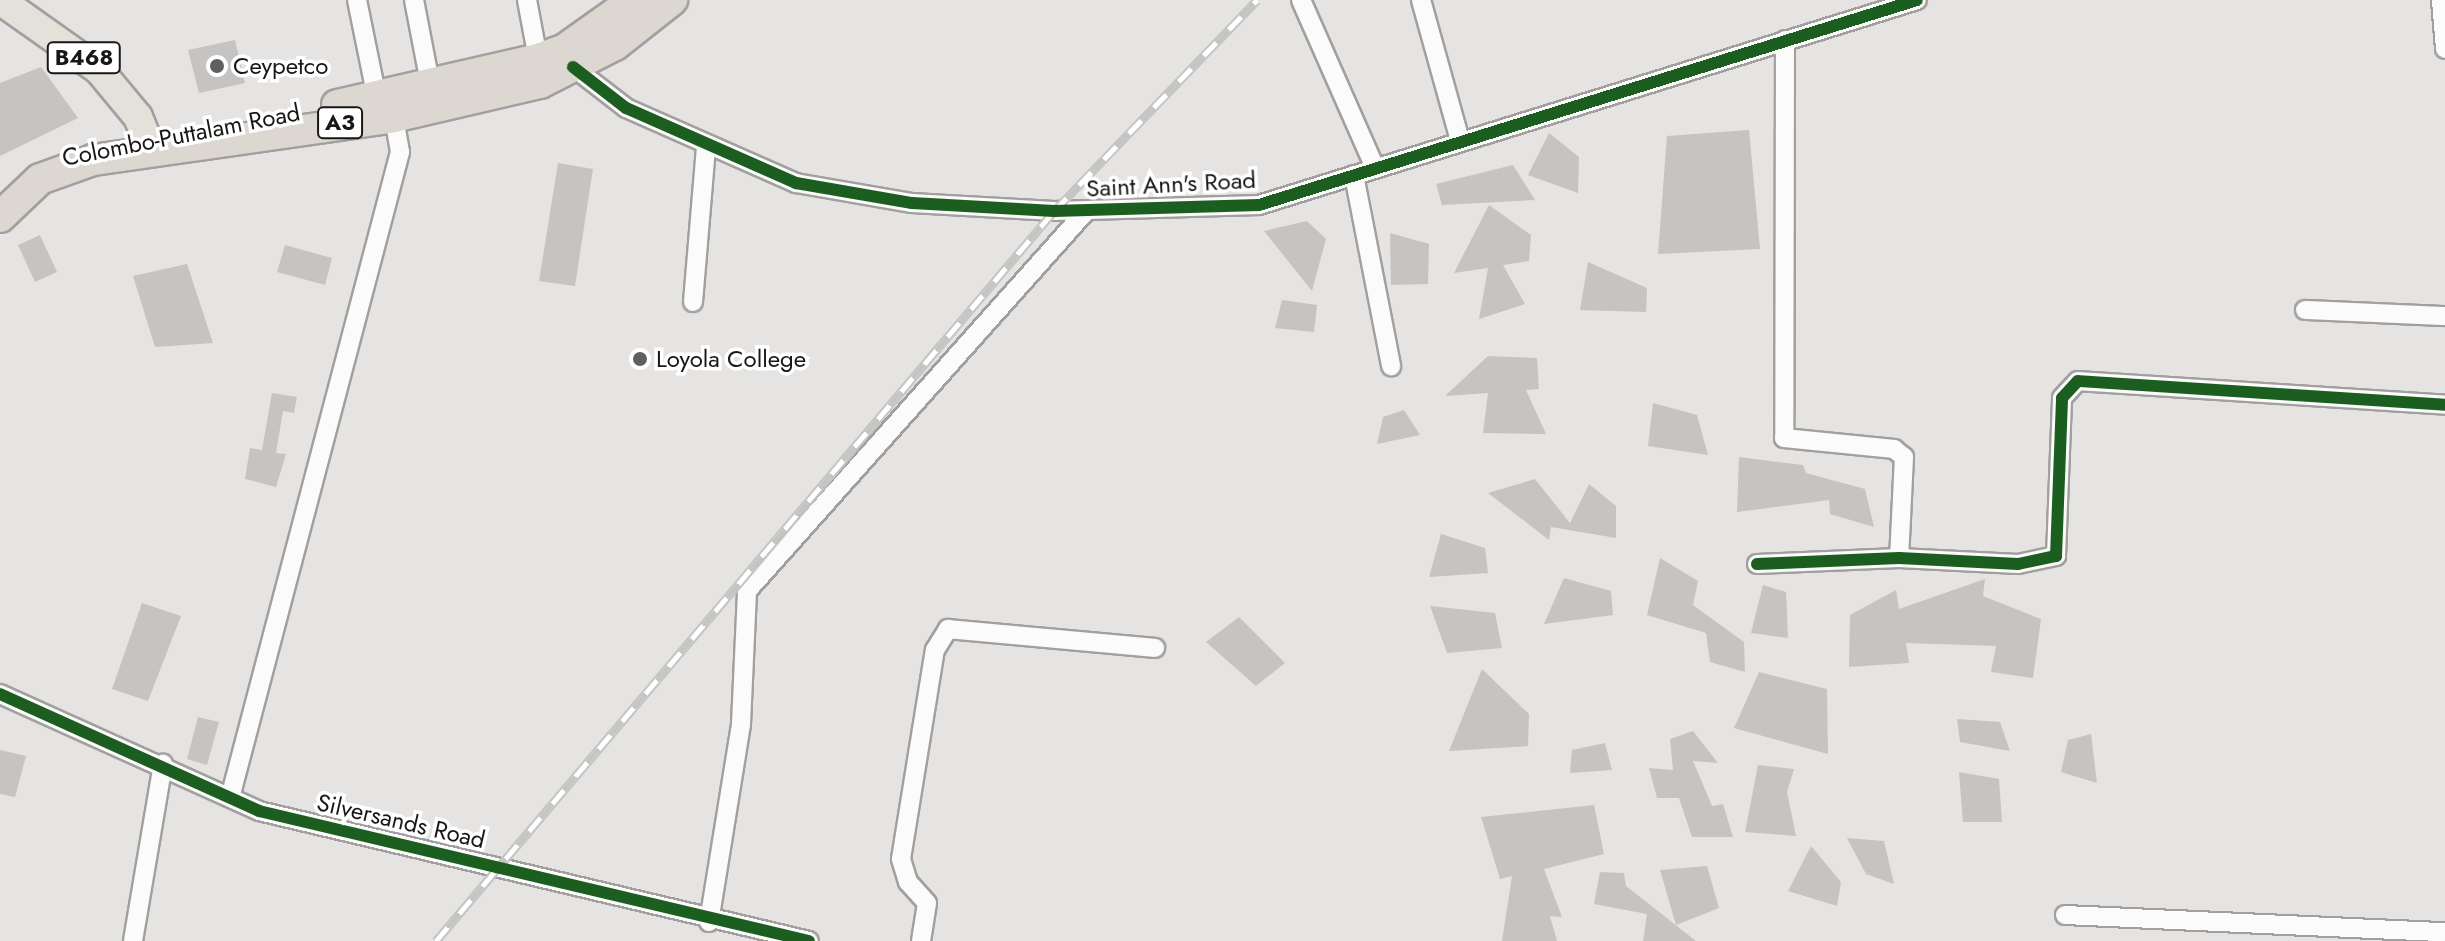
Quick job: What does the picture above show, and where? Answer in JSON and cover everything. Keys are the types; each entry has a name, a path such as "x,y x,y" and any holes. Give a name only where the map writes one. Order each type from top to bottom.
{"highway":[{"name":"Colombo-Puttalam Road","path":"385,107 431,88 556,59 634,0"},
{"name":"Colombo-Puttalam Road","path":"0,187 73,151 149,144 385,107 500,94 556,59 672,0"},
{"name":"Colombo-Puttalam Road","path":"0,217 40,179 149,144"}],"main road":[{"name":"B468","path":"13,4 99,70 149,144"}],"street":[{"path":"231,794 400,152 357,0"},
{"path":"414,0 431,88"},
{"path":"527,0 556,59"},
{"path":"1301,0 1375,168"},
{"path":"1421,0 1460,141"},
{"name":"Saint Ann's Road","path":"556,59 626,108 706,147 796,183 912,203 1086,211 1259,205 1917,0"},
{"path":"2441,0 2445,49"},
{"path":"1785,40 1784,438 1894,449 1904,457 1899,558"},
{"path":"693,302 706,147"},
{"path":"1354,175 1391,366"},
{"path":"709,922 741,724 747,591 1086,211"},
{"path":"2305,310 2445,316"},
{"path":"1757,564 1899,558 2018,564 2056,556 2062,398 2078,381 2445,405"},
{"path":"921,941 927,903 908,882 901,859 935,650 948,629 1155,648"},
{"name":"Silversands Road","path":"0,694 231,794 259,811 709,922 809,941"},
{"path":"133,941 163,764"},
{"path":"2065,915 2445,932"}],"building":[{"name":"Ceypetco","path":"235,40 245,83 199,93 188,50"},
{"path":"41,67 78,118 0,156 0,83"},
{"path":"1749,130 1760,249 1658,254 1667,136"},
{"path":"1549,133 1579,157 1578,193 1528,175"},
{"path":"558,163 593,169 575,286 539,281"},
{"path":"1513,165 1535,200 1442,205 1436,184"},
{"path":"1489,205 1531,235 1529,261 1503,265 1525,304 1479,319 1488,268 1454,273"},
{"path":"1307,221 1326,239 1312,291 1264,231"},
{"path":"1390,233 1429,244 1428,284 1391,285"},
{"path":"40,235 57,272 35,282 18,245"},
{"path":"285,245 332,258 325,285 277,272"},
{"path":"1588,262 1647,288 1646,312 1580,310"},
{"path":"187,264 213,343 155,347 133,276"},
{"path":"1282,300 1317,305 1314,332 1275,328"},
{"path":"1488,356 1537,358 1539,389 1526,390 1546,434 1483,433 1488,393 1445,396"},
{"path":"272,393 297,397 294,413 283,411 276,453 286,454 276,487 245,479 250,448 262,450"},
{"path":"1653,403 1697,415 1708,455 1648,446"},
{"path":"1404,410 1420,435 1377,444 1383,417"},
{"path":"1739,457 1803,465 1806,473 1865,489 1874,527 1830,514 1829,500 1737,512"},
{"path":"1535,479 1570,523 1589,484 1616,506 1616,538 1551,527 1549,540 1488,493"},
{"path":"1441,534 1485,548 1488,573 1429,577"},
{"path":"1660,558 1698,581 1693,605 1744,642 1745,672 1710,662 1706,633 1647,615"},
{"path":"1564,578 1611,591 1613,615 1544,624"},
{"path":"1985,579 1983,596 2041,619 2033,678 1991,672 1996,646 1906,643 1909,663 1849,667 1850,615 1896,590 1899,609"},
{"path":"1763,585 1786,592 1788,638 1751,633"},
{"path":"142,603 181,616 148,701 112,689"},
{"path":"1430,606 1495,613 1502,648 1447,653"},
{"path":"1239,617 1285,663 1256,686 1206,642"},
{"path":"1482,669 1529,714 1528,746 1449,751"},
{"path":"1759,672 1827,689 1828,754 1734,728"},
{"path":"198,717 219,722 207,765 187,759"},
{"path":"1957,719 2000,722 2010,751 1960,742"},
{"path":"1693,731 1718,763 1693,761 1712,806 1723,804 1733,837 1692,837 1679,798 1657,798 1649,768 1673,770 1670,739"},
{"path":"2091,734 2097,783 2061,772 2068,740"},
{"path":"1605,743 1612,770 1570,773 1572,750"},
{"path":"0,750 26,756 15,797 0,794"},
{"path":"1758,765 1794,769 1787,792 1796,836 1745,832"},
{"path":"1959,772 1999,779 2002,822 1963,822"},
{"path":"1594,805 1604,854 1544,869 1562,917 1550,916 1557,941 1502,941 1512,876 1500,879 1481,817"},
{"path":"1847,838 1884,841 1894,884 1866,874"},
{"path":"1811,846 1841,882 1837,906 1788,891"},
{"path":"1707,866 1719,908 1676,925 1660,870"},
{"path":"1600,872 1624,873 1626,886 1696,941 1643,941 1647,914 1594,904"}],"railway":[{"path":"436,941 1054,211 1257,0"}],"cycle path":[{"path":"573,67 626,108 796,183 912,203 1054,211 1259,205 1917,0"},
{"path":"1757,564 1899,558 2018,564 2056,556 2062,398 2078,381 2445,405"},
{"path":"0,694 259,811 809,941"}],"place":[{"name":"Ceypetco","path":"217,66"},
{"name":"Loyola College","path":"640,359"}]}
